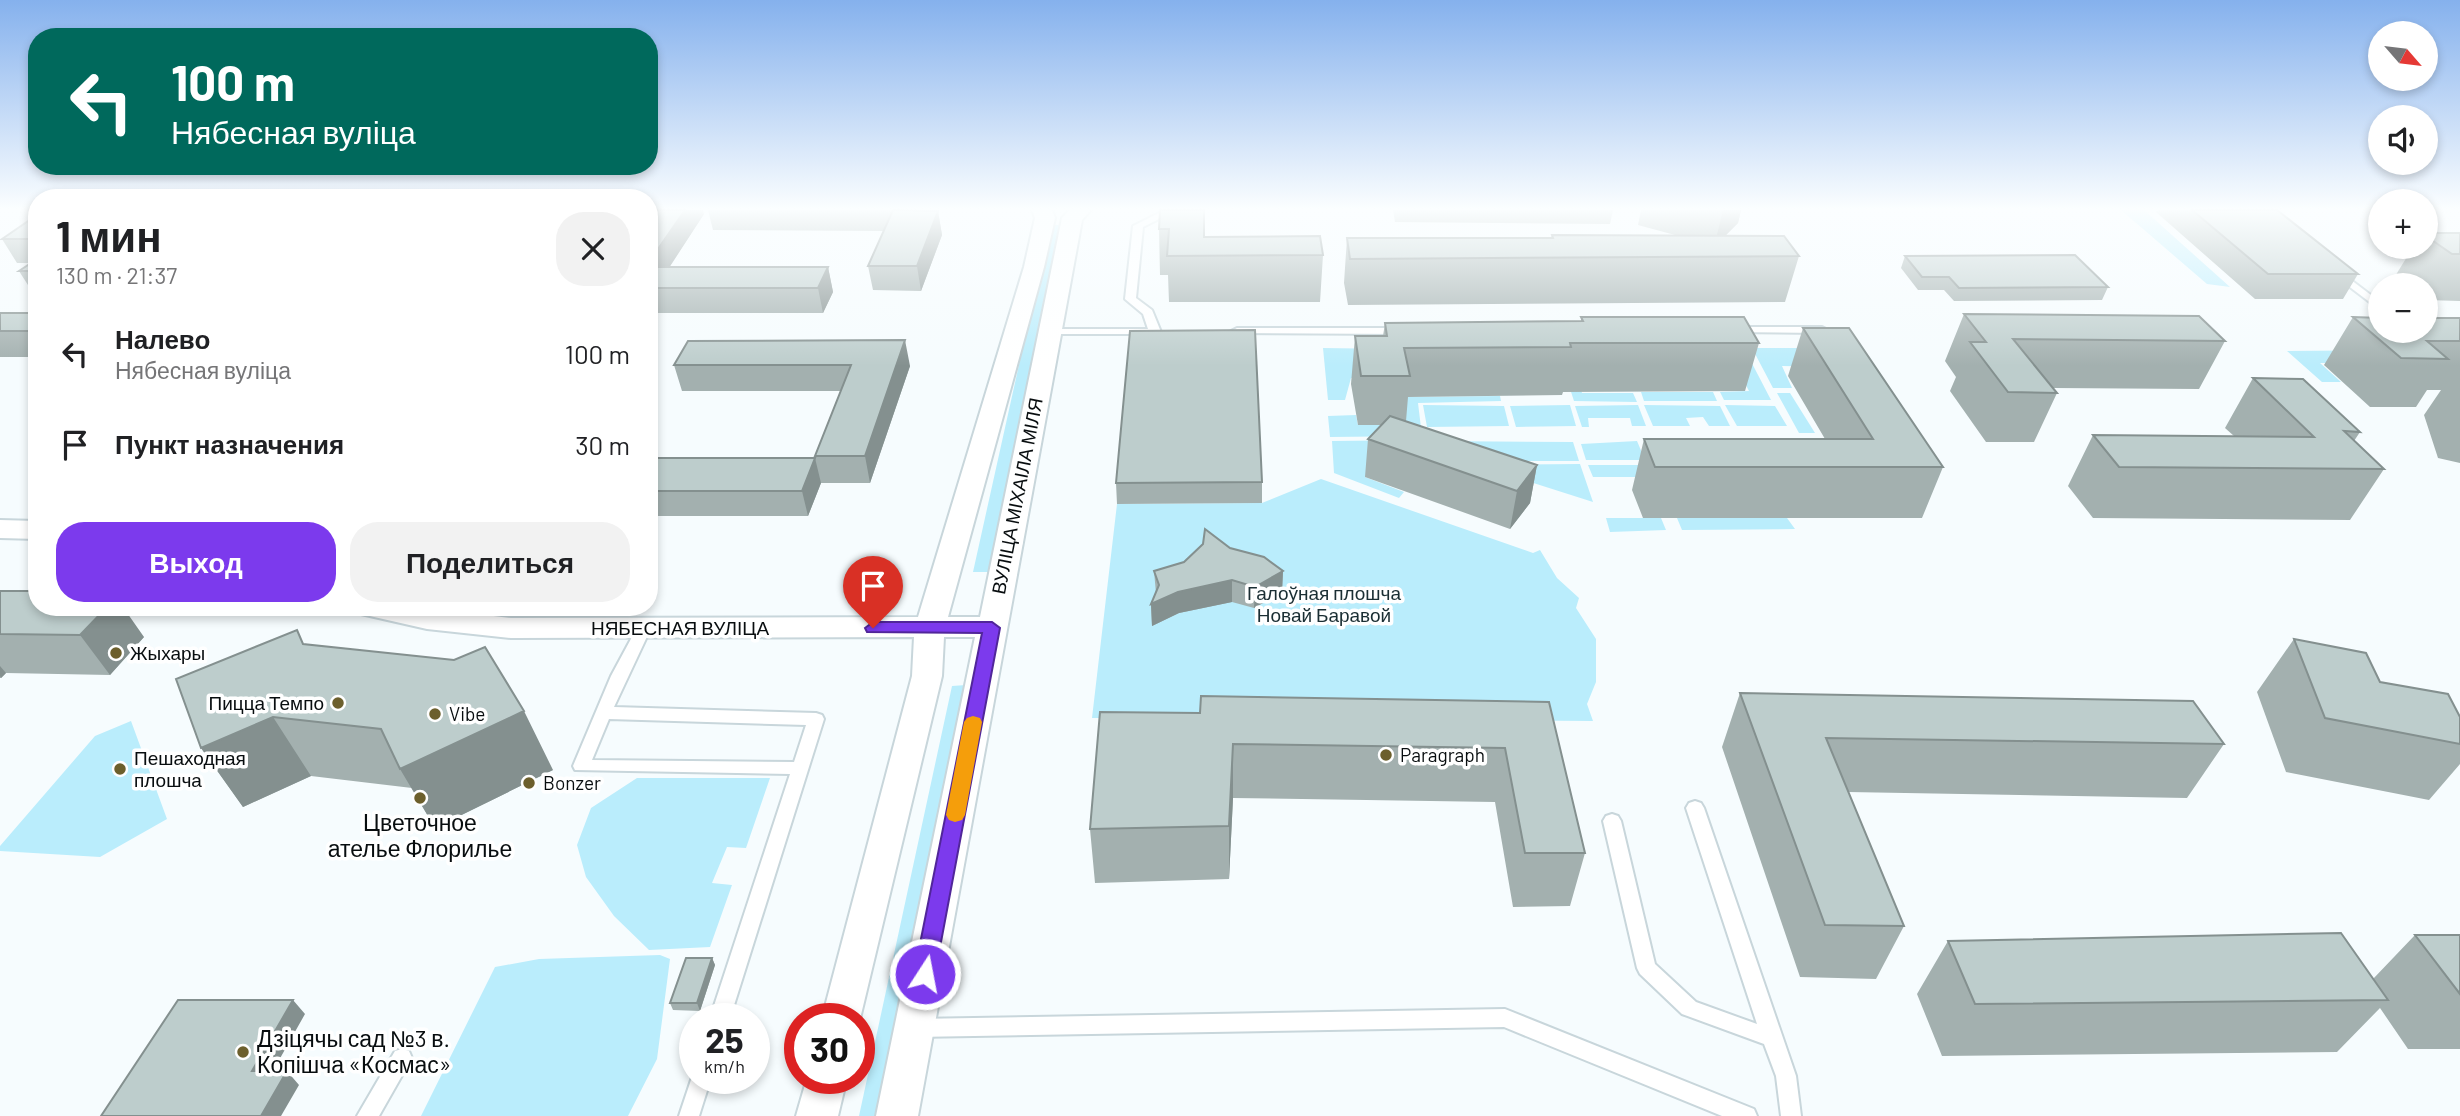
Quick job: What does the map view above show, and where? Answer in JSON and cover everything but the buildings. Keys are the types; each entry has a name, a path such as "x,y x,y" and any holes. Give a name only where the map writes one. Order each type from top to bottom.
{"street":[{"name":"ВУЛІЦА МІХАІЛА МІЛЯ","path":"846,1003 927,676 930,628 1035,262"},
{"name":"ВУЛІЦА МІХАІЛА МІЛЯ","path":"897,1116 1063,262"},
{"path":"0,529 28,530"},
{"name":"НЯБЕСНАЯ ВУЛІЦА","path":"409,616 473,625 538,628 992,628"},
{"path":"817,1116 823,1094"}],"lane":[{"path":"1134,262 1130,299 1148,312 1155,332"},
{"path":"2326,263 2368,297"},
{"path":"1722,330 1827,330 1832,338"},
{"path":"1050,332 1171,331"},
{"path":"1223,331 1420,331"},
{"path":"644,628 581,766 800,768"},
{"path":"603,713 816,719 725,1003"},
{"path":"1695,808 1786,1076 1791,1116"},
{"path":"1612,821 1647,968 1689,1008 1772,1038"},
{"path":"914,1028 1505,1018 1747,1116"},
{"path":"367,1116 402,1058"},
{"path":"689,1116 696,1094"}],"green space":[{"path":"1042,262 1057,262 994,572 973,572"},
{"path":"2182,262 2202,262 2230,287 2207,284"},
{"path":"1323,348 1394,349 1366,377 1351,378 1345,400 1328,400"},
{"path":"1744,348 1771,400 1724,400 1720,392 1749,391 1733,360"},
{"path":"1752,348 1827,348 1839,367 1782,366 1792,388 1773,388"},
{"path":"1557,349 1573,365 1582,393 1633,393 1637,402 1574,401"},
{"path":"2408,350 2422,362 2320,363 2341,382 2322,382 2287,351"},
{"path":"1641,392 1713,392 1717,401 1644,401"},
{"path":"1777,393 1790,393 1815,433 1799,433"},
{"path":"1500,396 1501,401 1418,403 1422,436 1330,437 1328,416 1356,415 1358,425 1405,425 1399,397"},
{"path":"1423,405 1504,406 1509,426 1427,427"},
{"path":"1570,405 1576,426 1516,427 1510,406"},
{"path":"1638,405 1646,426 1632,426 1630,418 1588,418 1589,427 1582,427 1575,406"},
{"path":"1644,405 1720,406 1730,426 1709,426 1703,417 1686,418 1690,426 1653,426"},
{"path":"1725,405 1775,406 1787,426 1737,426"},
{"path":"1424,440 1365,477 1404,492 1399,498 1334,473 1332,441"},
{"path":"1431,441 1573,442 1579,461 1468,461"},
{"path":"1637,441 1645,460 1586,460 1581,444"},
{"path":"1580,464 1593,502 1477,465"},
{"path":"1588,465 1647,465 1651,477 1593,477"},
{"name":"Галоўная плошча Новай Баравой","path":"1321,479 1533,553 1540,550 1557,578 1579,598 1576,608 1596,639 1596,682 1587,704 1593,721 1092,718 1117,504 1262,503"},
{"path":"1606,518 1661,518 1666,530 1610,532"},
{"path":"1677,518 1787,518 1795,529 1682,530"},
{"path":"966,685 879,1116 859,1116 864,1094 875,1094 875,1042 952,686"},
{"path":"131,721 167,819 100,857 0,851 0,846 95,736"},
{"path":"637,778 770,778 746,848 727,847 712,883 732,885 710,947 649,950 614,916 586,877 577,845 591,808"},
{"path":"660,955 670,959 657,1059 628,1116 421,1116 495,967 539,959"}],"slow traffic":[{"path":"955,815 973,722"}],"place":[{"name":"Жыхары","path":"116,653"},
{"name":"Пицца Темпо","path":"338,703"},
{"name":"Vibe","path":"435,714"},
{"name":"Paragraph","path":"1386,755"},
{"name":"Пешаходная плошча","path":"120,769"},
{"name":"Bonzer","path":"529,783"},
{"name":"Цветочное ателье Флорилье","path":"420,798"},
{"name":"Дзіцячы сад №3 в. Копішча «Космас»","path":"243,1052"}],"route":[{"path":"873,628 992,628 925,974"}]}
